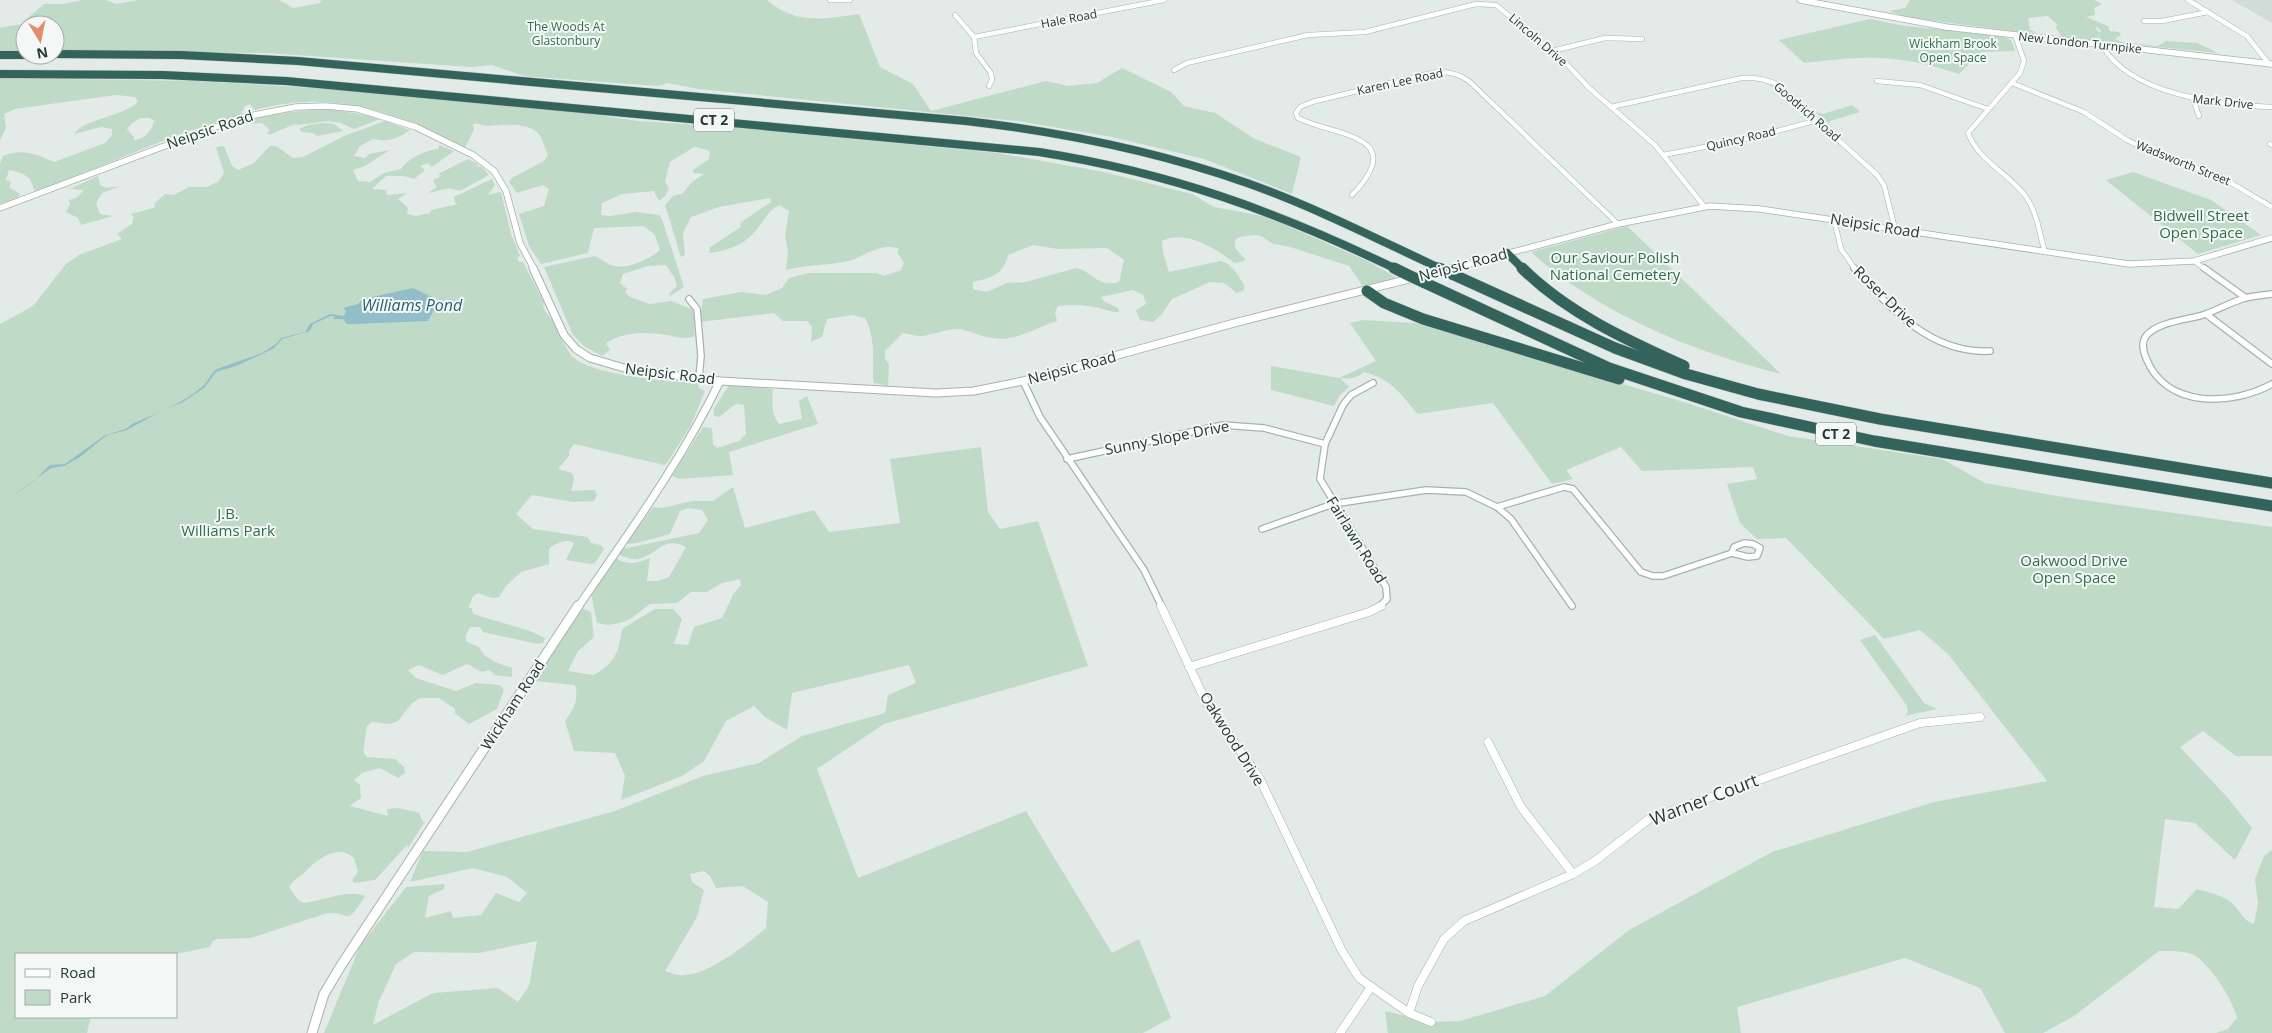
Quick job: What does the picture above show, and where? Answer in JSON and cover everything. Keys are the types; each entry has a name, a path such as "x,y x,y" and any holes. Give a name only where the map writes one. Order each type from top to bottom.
{"highway":[{"name":"CT 2","path":"65,54 181,55 298,61 938,118 1038,130 1130,148 1218,172 1300,203 1625,352 1744,391 1864,416 2272,483"},
{"path":"0,55 15,55"},
{"name":"CT 2","path":"0,74 170,75 286,81 1039,152 1134,170 1219,194 1304,226 1584,358 1694,398 1770,419 1853,437 2272,506"},
{"path":"1507,253 1553,296 1584,318 1665,358 1744,391"},
{"path":"1367,291 1384,303 1441,325 1629,382 1694,398"}],"street":[{"path":"830,0 850,0"},
{"name":"Hale Road","path":"974,37 1164,0"},
{"name":"New London Turnpike","path":"1800,0 1946,26 2015,36 2270,64"},
{"path":"1836,7 1839,0"},
{"path":"2188,0 2247,36 2270,64"},
{"name":"Lincoln Drive","path":"1174,70 1187,63 1308,35 1364,32 1476,4 1496,6 1506,11 1552,51 1663,155 1704,206"},
{"path":"2144,21 2162,21 2208,12"},
{"path":"955,15 974,37 976,53 991,73 992,80 989,86"},
{"path":"2015,36 2024,61 2020,73 1968,133 1971,144 1979,155 2025,195 2045,252"},
{"path":"1552,51 1605,38 1642,39"},
{"name":"Mark Drive","path":"2102,45 2107,55 2118,66 2161,90 2216,103 2272,107"},
{"name":"Karen Lee Road","path":"1352,195 1362,185 1372,165 1373,151 1366,142 1356,136 1305,124 1298,118 1296,113 1300,107 1312,102 1432,73 1452,72 1460,74 1470,82 1618,224"},
{"name":"Goodrich Road","path":"1611,107 1757,76 1778,85 1877,175 1884,185 1895,229"},
{"path":"1877,82 1894,80 1922,84 1988,109"},
{"name":"Wadsworth Street","path":"2012,82 2084,112 2127,140 2149,151 2221,177 2272,207"},
{"path":"2193,99 2199,116"},
{"name":"Neipsic Road","path":"0,208 238,118 280,109 312,106 338,106 366,111 416,127 473,155 494,171 506,191 520,243 542,285 564,335 576,349 590,358 618,367 645,372 720,381 936,393 974,391 1023,381 1238,322 1367,291 1618,224 1704,206 1740,206 2129,264 2194,261 2272,238"},
{"name":"Quincy Road","path":"1663,155 1751,138 1818,120"},
{"name":"Roser Drive","path":"1834,220 1838,243 1849,262 1907,321 1927,336 1949,347 1969,353 1990,352"},
{"path":"2194,261 2246,298"},
{"path":"2272,294 2246,298 2206,314 2158,328 2145,337 2142,349 2151,369 2157,376 2178,391 2199,398 2218,401 2243,398 2272,384"},
{"path":"690,299 696,310 701,356 699,378"},
{"path":"2206,314 2272,364"},
{"name":"Wickham Road","path":"312,1033 324,994 342,964 544,656 653,501 708,407 720,381"},
{"name":"Oakwood Drive","path":"1023,381 1040,417 1144,570 1206,702 1260,779 1341,949 1359,978 1410,1013 1431,1022"},
{"name":"Fairlawn Road","path":"1189,667 1370,612 1380,607 1387,600 1386,588 1333,504 1320,479 1324,444 1343,405 1351,394 1373,383"},
{"name":"Sunny Slope Drive","path":"1067,459 1223,424 1264,428 1324,444"},
{"path":"1497,507 1564,487 1573,489 1641,572 1653,576 1663,576 1732,553"},
{"path":"1262,529 1333,504 1400,492 1446,490 1466,492 1497,507 1511,519 1530,543 1572,606"},
{"name":"Warner Court","path":"1410,1013 1418,986 1444,939 1464,921 1573,874 1595,861 1648,819 1920,723 1980,717"},
{"path":"1488,742 1506,781 1521,807 1573,874"},
{"path":"1340,1033 1372,987"}],"shaded area":[{"path":"2232,0 2272,0 2272,23"}],"green space":[{"name":"The Woods At Glastonbury","path":"83,0 106,0 116,4 138,0 279,0 293,8 320,3 321,0 767,0 778,8 800,17 822,18 859,14 880,67 913,84 931,111 1046,81 1068,86 1097,83 1122,68 1171,92 1184,106 1215,113 1255,139 1301,157 1292,194 1204,159 1112,137 1018,121 698,89 668,83 658,86 524,76 492,65 471,67 267,53 65,51 65,15 31,15 44,4 64,4"},
{"path":"1910,0 2095,0 2102,4 2094,8 2095,15 2086,17 2108,26 2110,31 2119,32 2121,35 2115,39 2122,42 2158,46 2166,41 2197,43 2218,53 2100,41 2098,38 2100,34 2097,38 2098,41 2062,37 2056,28 2057,24 2048,16 2028,18 2030,30 2036,32 2027,33 1906,17 1889,11 1905,8"},
{"name":"Wickham Brook Open Space","path":"1870,19 1899,25 2004,37 2011,40 2015,51 1981,52 1959,74 1938,67 1883,58 1804,63 1779,40"},
{"path":"15,25 15,51 0,51 0,28"},
{"path":"0,78 195,81 315,88 585,113 638,121 729,127 997,153 1104,172 1192,194 1214,207 1268,217 1367,261 1396,277 1364,288 1349,266 1290,247 1273,244 1261,236 1240,237 1235,240 1235,248 1245,259 1235,263 1200,242 1181,237 1171,238 1162,241 1163,253 1169,272 1221,261 1234,270 1244,285 1244,290 1237,293 1224,283 1210,282 1172,299 1162,314 1153,322 1140,320 1136,310 1146,304 1143,295 1133,290 1101,297 1105,302 1118,308 1119,312 1084,306 1058,306 1055,312 1057,321 1025,334 1009,338 988,337 959,329 922,336 903,333 885,351 885,358 889,365 888,386 874,383 872,339 865,318 853,315 827,319 822,337 811,342 812,327 807,321 783,321 774,313 700,322 703,299 741,292 766,295 782,288 789,278 809,273 876,273 884,276 901,270 904,263 897,252 899,249 886,247 844,262 786,270 788,252 785,235 789,211 779,205 771,211 750,237 731,248 709,253 710,247 741,227 740,223 771,202 770,198 719,207 691,217 683,233 685,255 681,257 665,205 673,196 682,194 692,182 704,174 693,173 693,170 708,160 710,153 708,150 694,147 670,162 665,182 669,189 659,201 654,191 622,194 602,203 601,215 610,216 636,212 659,215 662,219 684,287 670,296 669,294 677,286 674,277 666,265 648,266 623,274 620,283 627,289 625,292 630,297 650,304 671,301 692,309 695,318 694,336 684,338 651,333 628,334 606,343 610,350 602,356 584,346 573,335 544,267 595,256 615,266 629,266 649,258 660,250 655,235 644,226 594,228 588,253 541,264 529,246 519,214 544,206 549,189 543,185 517,193 509,182 512,178 544,161 548,155 538,133 527,127 473,124 474,130 465,147 388,115 339,103 285,104 255,110 250,104 245,106 241,114 178,135 35,192 30,179 22,173 9,170 6,180 11,182 9,187 20,194 18,198 0,204 0,164 3,156 23,152 54,162 105,143 112,135 112,129 101,127 74,134 94,121 123,111 138,102 135,97 116,95 15,109 4,114 6,128 0,140","holes":["141,118 154,120 153,124 150,131 138,140 134,140 134,137 127,129 132,123","1033,245 1058,249 1107,248 1124,260 1119,282 1105,283 1087,272 1076,268 1026,282 1007,283 987,292 973,289 973,282 990,277 1000,271 1008,255"]},
{"path":"1852,105 1860,112 1830,121 1829,124 1815,112 1823,114"},
{"path":"317,109 336,110 383,118 354,129 341,123 328,121 295,124 271,134 267,134 270,130 262,123 223,126 259,116"},
{"name":"J.B. Williams Park","path":"385,121 410,130 397,138 388,140 373,139 360,146 354,156 365,158 369,154 390,150 365,166 353,170 358,181 370,182 384,173 401,169 408,161 418,155 439,149 439,145 454,151 432,167 428,163 420,166 425,170 414,179 404,176 386,176 372,189 387,190 386,193 388,195 407,193 398,199 408,208 407,214 416,216 430,213 431,210 458,204 455,203 454,197 492,179 495,185 488,195 501,192 511,234 520,256 517,258 519,262 523,262 544,303 545,310 571,355 581,362 612,373 698,383 699,388 705,391 691,425 664,465 574,444 569,451 569,456 558,469 572,473 574,479 571,491 595,490 597,495 594,501 573,502 532,495 516,514 533,529 587,537 591,543 601,545 604,549 595,563 566,560 574,543 568,541 561,542 549,549 549,564 521,572 506,586 499,597 492,598 478,593 473,596 469,607 472,609 473,614 530,631 545,638 543,643 537,644 483,632 480,627 470,627 465,637 467,642 479,647 485,656 495,662 512,668 512,677 494,675 490,670 482,672 467,664 443,675 419,665 408,670 416,678 456,691 476,683 500,685 504,690 497,709 469,724 455,713 455,709 439,698 420,698 412,703 398,721 390,724 372,722 367,726 363,752 367,757 395,759 404,767 405,773 398,778 380,768 362,773 354,780 360,785 361,798 350,806 388,816 387,809 398,808 419,813 423,822 425,821 408,848 407,845 375,880 354,883 352,880 358,872 354,858 341,852 327,855 320,859 293,881 289,887 299,901 304,903 351,894 365,896 353,913 346,916 332,913 324,914 251,938 217,939 213,941 210,947 178,954 15,953 15,1018 91,1018 87,1033 0,1033 0,324 33,306 66,264 79,255 122,239 117,234 132,224 134,217 131,214 156,207 154,204 165,194 174,195 189,187 206,187 218,182 224,173 216,147 224,146 232,166 238,170 254,163 270,146 276,146 293,158 303,157 344,136"},
{"path":"334,124 343,131 317,136 313,133 302,132 299,129 308,125"},
{"path":"468,159 478,164 476,167 481,166 489,175 460,191 450,188 428,193 437,187 433,180 442,176 438,174"},
{"name":"Bidwell Street Open Space","path":"2133,172 2211,200 2261,235 2198,254 2106,180"},
{"path":"98,176 100,185 106,188 121,186 102,193 96,203 100,214 113,216 81,225 78,218 66,212 70,204 69,200 76,198 84,190 70,189"},
{"name":"Our Saviour Polish National Cemetery","path":"1627,226 1781,374 1715,355 1648,328 1585,293 1557,274 1531,252"},
{"name":"Oakwood Drive Open Space","path":"1363,320 1415,323 1687,403 1788,436 1942,459 1985,483 2063,497 2272,527 2272,756 2236,756 2203,731 2180,747 2227,797 2252,828 2235,860 2195,823 2165,819 2154,907 2178,909 2197,889 2226,899 2234,905 2245,919 2254,924 2258,903 2255,879 2264,856 2272,850 2272,1033 2216,1033 2228,1029 2237,1018 2227,994 2215,976 2203,962 2193,955 2184,952 2159,951 2074,1016 2043,1033 2005,1033 1980,988 1905,958 1737,1007 1741,1033 1388,1033 1385,1011 1431,1022 1460,1021 1545,996 1629,930 1772,852 1934,802 2047,781 1948,654 1920,630 1884,639 1786,538 1757,539 1740,523 1727,484 1757,479 1753,467 1642,471 1621,447 1566,470 1573,479 1552,484 1493,403 1418,414 1389,383 1364,372 1353,378 1340,378 1349,387 1340,395 1334,406 1271,390 1271,366 1339,378 1376,361 1350,323"},
{"path":"729,385 773,389 773,412 779,424 802,419 799,401 807,396 818,424 729,452 733,475 679,479 672,476 703,427 712,428 713,444 717,448 739,441 746,434 744,405 736,404 719,417 714,416 714,409"},
{"path":"981,447 988,512 1000,529 1038,521 1088,666 884,724 817,769 858,878 1026,811 1112,953 1139,939 1171,1018 1143,1033 324,1033 360,946 406,887 445,884 444,889 429,896 425,918 451,911 453,918 481,915 496,893 519,902 527,893 507,877 473,868 410,882 423,851 467,852 615,811 703,776 759,763 802,736 885,713 888,695 916,683 909,665 792,693 787,730 765,717 754,706 726,721 704,761 682,776 621,800 625,776 615,753 574,751 565,721 575,704 575,685 534,681 581,608 591,612 594,637 578,651 568,671 594,675 607,666 615,656 622,629 655,609 673,609 682,619 674,644 688,645 694,627 722,618 734,593 741,585 740,579 722,583 707,592 691,592 677,603 650,604 630,619 620,623 607,625 597,623 591,594 615,558 632,563 650,558 647,581 658,581 669,577 686,547 671,543 638,559 618,554 622,549 699,533 708,520 702,510 688,508 680,511 670,534 626,544 653,507 662,508 692,501 713,501 733,487 745,528 814,510 829,532 900,523 890,459","holes":["704,871 710,876 716,888 743,886 768,902 766,928 728,957 705,969 682,975 665,971 697,917 704,890 692,882 690,874","537,941 529,986 518,1002 498,988 433,993 373,1025 379,1001 396,964 414,952 479,953"]},
{"path":"1875,635 1924,703 1937,709 1905,716 1908,712 1907,706 1860,640"}],"water":[{"name":"Williams Pond","path":"413,288 436,299 436,306 428,321 347,324 343,319 333,319 335,317 331,316 313,324 310,331 282,339 274,348 260,355 236,366 216,372 204,388 183,402 165,409 202,387 217,369 262,353 276,344 281,338 305,332 310,324 330,314 344,316 346,311 343,308 358,304 363,299"},
{"path":"159,412 127,430 107,435 80,457 64,466 51,468 36,479 50,465 65,464 105,435 126,429 132,424"}]}
